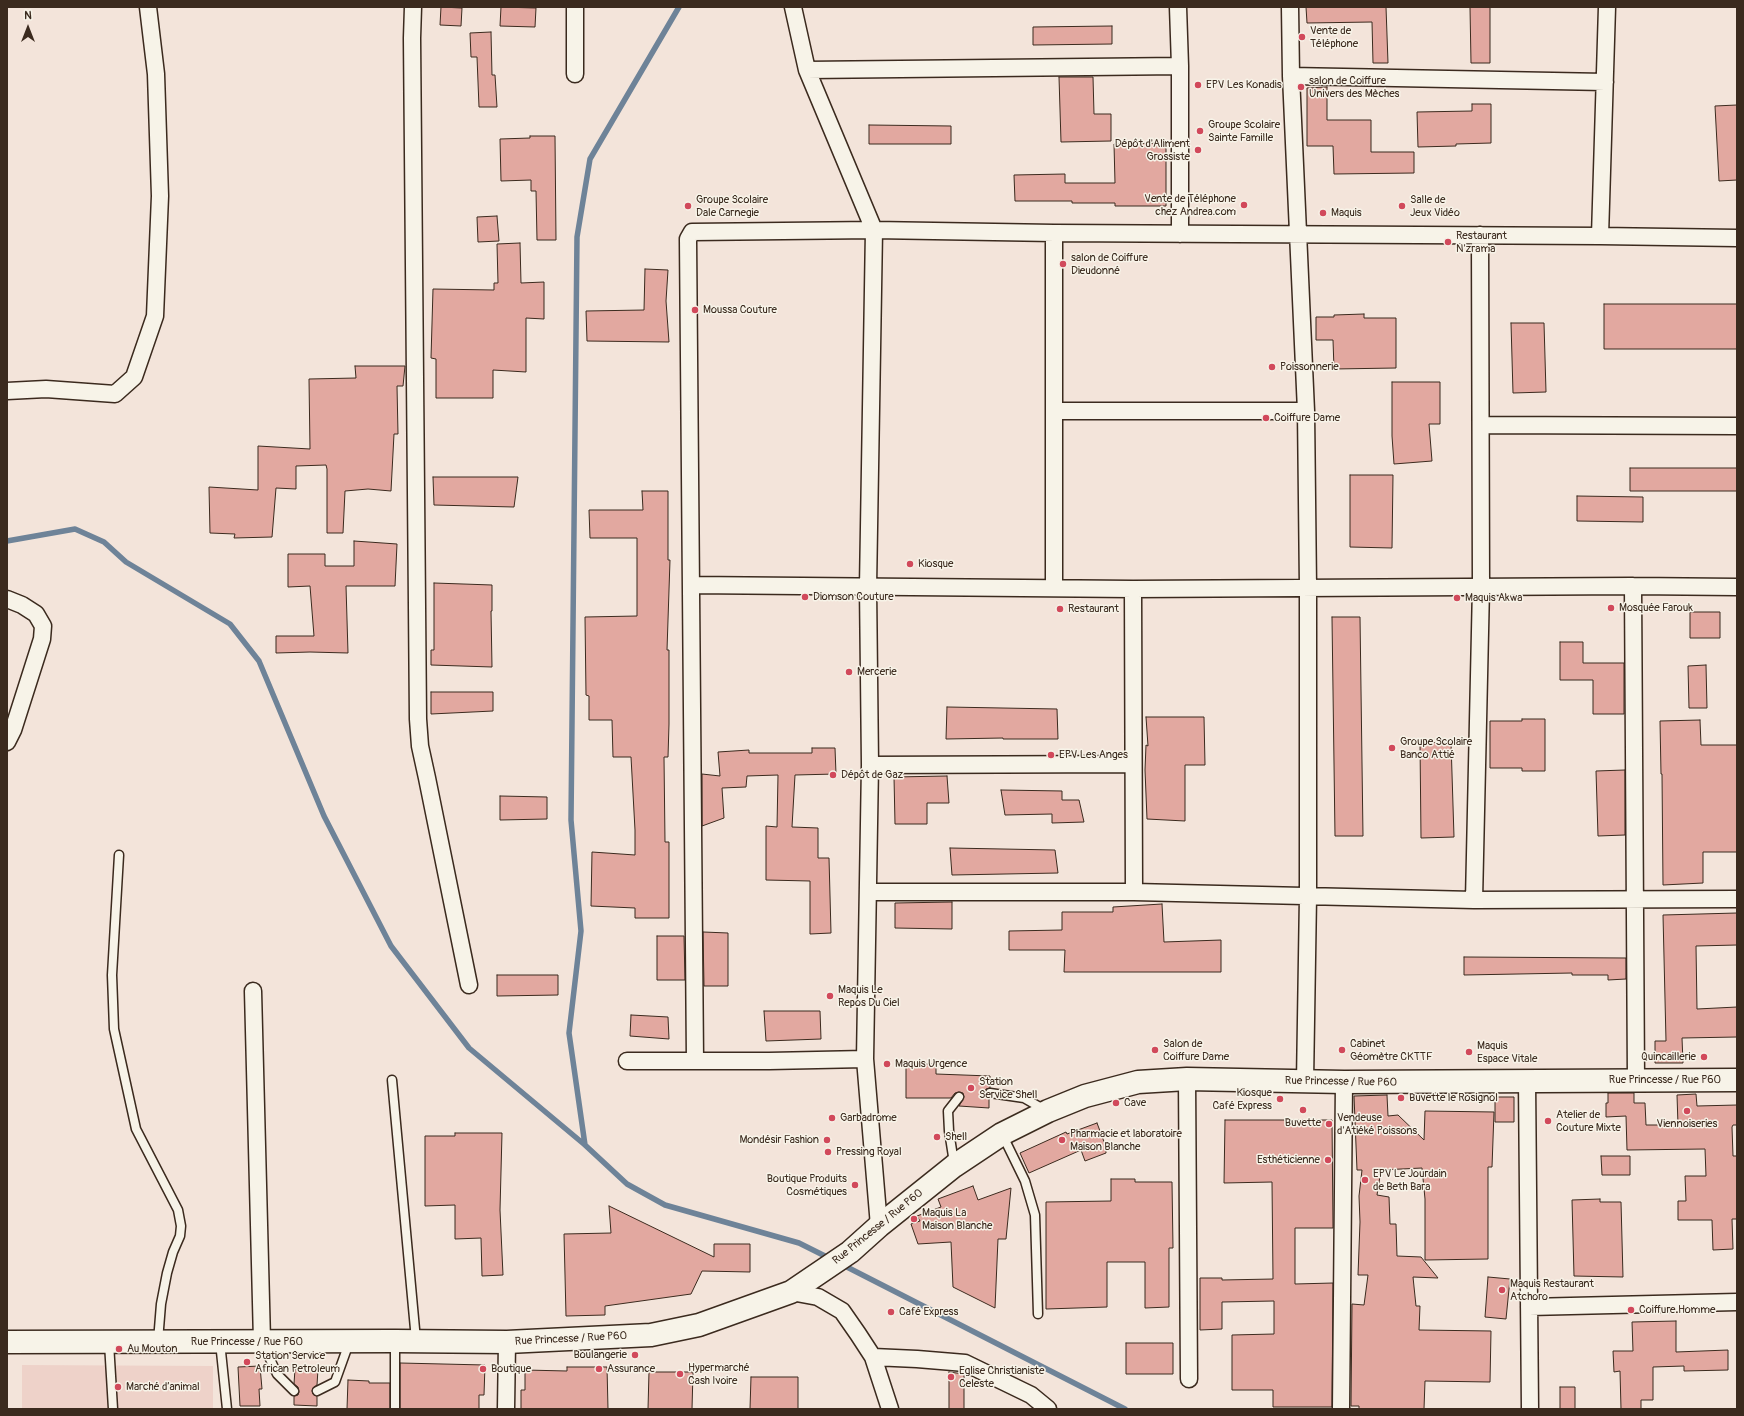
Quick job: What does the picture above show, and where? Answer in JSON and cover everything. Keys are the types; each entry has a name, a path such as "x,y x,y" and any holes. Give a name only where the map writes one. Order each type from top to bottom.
{"street":[{"path":"7,391 46,389 115,394 134,377 155,316 160,196 156,74 148,7"},
{"path":"413,7 412,38 418,719 420,746 469,985"},
{"path":"575,7 575,74"},
{"path":"794,7 807,70 874,230 868,587 870,765 865,1059 879,1226"},
{"path":"1178,7 1180,66 1180,234"},
{"path":"1290,7 1291,76 1306,411 1308,588 1308,896 1305,1082"},
{"path":"1600,236 1606,7"},
{"path":"807,70 1180,66"},
{"path":"1291,76 1605,82"},
{"path":"695,1060 688,239 692,232 874,230 1054,233 1737,238"},
{"path":"1054,233 1054,588"},
{"path":"1474,900 1481,587 1480,236"},
{"path":"1055,410 1306,411"},
{"path":"1481,425 1737,426"},
{"path":"691,585 1133,589 1634,586 1737,587"},
{"path":"1634,586 1634,900 1636,1080"},
{"path":"1133,589 1134,892"},
{"path":"7,600 22,605 36,614 42,626 42,639 13,730 7,742"},
{"path":"870,765 1133,764"},
{"path":"868,892 1134,892 1474,900 1737,899"},
{"path":"253,991 262,1341"},
{"path":"627,1060 769,1061 865,1059"},
{"path":"1187,1079 1188,1379"},
{"name":"Rue Princesse / Rue P60","path":"7,1342 395,1340 417,1342 506,1342 651,1335 714,1321 791,1292 826,1270 954,1166 1002,1134 1048,1111 1085,1096 1138,1082 1187,1079 1305,1082 1737,1080"},
{"path":"1527,1081 1530,1409"},
{"path":"1341,1409 1344,1082"},
{"path":"791,1292 818,1297 842,1311 873,1358 890,1409"},
{"path":"1529,1307 1737,1302"},
{"path":"506,1342 506,1409"},
{"path":"873,1358 917,1359 965,1363 1031,1396 1048,1409"}],"lane":[{"path":"119,855 112,975 114,1029 136,1129 178,1210 181,1226 180,1236 173,1252 167,1273 161,1304 158,1342"},
{"path":"392,1080 417,1342"},
{"path":"990,1093 1024,1098 1048,1111"},
{"path":"954,1166 948,1111 959,1097"},
{"path":"1002,1134 1025,1181 1035,1215 1038,1314"},
{"path":"395,1340 395,1409"},
{"path":"262,1341 278,1374 294,1390"},
{"path":"317,1391 336,1382 350,1341"},
{"path":"109,1342 113,1409"},
{"path":"220,1342 227,1409"}],"shaded area":[{"name":"Marché d’animal","path":"22,1365 213,1366 213,1409 22,1409"}],"building":[{"path":"441,7 462,8 461,26 440,25"},
{"path":"501,7 536,8 535,27 500,26"},
{"path":"1306,7 1386,7 1388,63 1373,63 1372,22 1307,23"},
{"path":"1470,7 1490,7 1490,63 1471,63"},
{"path":"1112,26 1112,44 1033,45 1033,27"},
{"path":"491,32 492,75 495,75 497,107 479,107 477,57 471,57 470,33"},
{"path":"1059,77 1093,77 1094,114 1111,114 1111,141 1061,142"},
{"path":"1327,87 1327,120 1371,120 1371,152 1414,152 1414,173 1334,174 1333,146 1307,146 1307,88"},
{"path":"1472,104 1491,104 1491,143 1418,147 1417,112 1472,111"},
{"path":"1737,105 1737,180 1719,181 1715,106"},
{"path":"869,125 951,126 951,144 869,144"},
{"path":"530,136 555,136 556,240 537,240 536,191 531,191 531,180 501,181 500,139 530,138"},
{"path":"1166,143 1166,206 1115,206 1115,203 1072,203 1072,201 1015,201 1014,175 1065,174 1065,183 1115,183 1114,144"},
{"path":"497,216 499,241 478,242 477,217"},
{"path":"520,243 521,283 544,282 544,319 526,318 526,372 493,370 493,398 436,398 436,359 431,358 433,289 494,290 494,283 498,283 497,244"},
{"path":"645,269 668,270 666,301 669,342 587,341 586,311 644,310"},
{"path":"1604,304 1737,304 1737,349 1604,349"},
{"path":"1364,314 1364,318 1396,318 1396,368 1334,369 1333,340 1316,340 1316,317"},
{"path":"1511,323 1544,323 1546,392 1513,393"},
{"path":"355,366 405,366 403,386 397,386 398,434 394,434 391,491 368,489 345,491 343,533 327,533 326,465 296,466 296,489 276,488 272,537 234,538 235,534 210,533 209,487 258,490 258,446 310,449 309,379 356,378"},
{"path":"1392,382 1440,382 1440,424 1429,424 1432,461 1394,464 1392,436"},
{"path":"1630,468 1737,468 1737,491 1630,491"},
{"path":"1350,475 1393,475 1392,548 1350,547"},
{"path":"433,477 518,477 514,507 434,505"},
{"path":"642,491 668,491 668,560 670,560 667,650 669,650 669,724 668,757 664,757 665,842 669,842 669,918 635,918 635,908 591,906 592,852 635,855 635,830 631,757 613,757 612,720 589,720 589,696 586,695 585,617 637,616 637,538 590,538 589,510 643,510"},
{"path":"1577,496 1643,497 1643,522 1577,521"},
{"path":"354,541 397,544 395,586 346,586 348,653 276,653 276,636 314,636 310,586 288,587 288,554 325,554 325,566 354,566"},
{"path":"434,583 492,585 492,667 431,665 431,650 434,650"},
{"path":"1690,612 1720,612 1720,638 1690,638"},
{"path":"1332,617 1360,617 1363,836 1335,836"},
{"path":"1560,642 1583,642 1583,663 1624,663 1624,714 1593,714 1593,680 1560,680"},
{"path":"1706,665 1707,708 1689,708 1688,666"},
{"path":"431,692 493,692 493,711 431,714"},
{"path":"947,707 1057,709 1058,739 946,739"},
{"path":"1146,717 1204,717 1205,765 1185,765 1185,821 1147,819 1145,770 1146,745 1148,746"},
{"path":"1522,719 1545,719 1545,771 1522,771 1522,768 1490,768 1490,721 1522,721"},
{"path":"1700,720 1701,745 1737,745 1737,852 1703,852 1703,883 1663,885 1660,721"},
{"path":"1451,742 1454,837 1421,838 1420,743"},
{"path":"812,748 835,748 836,774 795,775 792,827 818,828 818,858 829,858 831,933 810,934 810,881 766,880 766,826 777,827 778,775 747,776 746,787 722,788 724,818 702,826 702,774 720,776 718,752 749,750 749,753 812,753"},
{"path":"1625,770 1625,835 1598,836 1596,771"},
{"path":"947,776 949,803 927,803 927,824 895,824 894,777"},
{"path":"1001,790 1062,791 1062,800 1079,800 1084,822 1052,823 1052,814 1005,815"},
{"path":"500,796 547,797 547,819 500,820"},
{"path":"950,848 1055,850 1058,873 952,875"},
{"path":"952,902 952,929 895,928 895,903"},
{"path":"1162,904 1164,942 1221,940 1221,972 1064,972 1065,950 1009,950 1009,931 1062,930 1062,912 1113,912 1113,907"},
{"path":"1737,913 1737,945 1696,946 1697,1009 1737,1007 1737,1037 1682,1038 1683,1063 1655,1063 1655,1041 1666,1041 1663,915"},
{"path":"703,932 728,933 728,986 704,986"},
{"path":"657,936 684,936 685,980 657,980"},
{"path":"1464,957 1626,958 1626,979 1608,980 1608,975 1572,975 1572,973 1464,975"},
{"path":"497,975 558,975 558,995 497,996"},
{"path":"764,1011 820,1011 821,1039 766,1041"},
{"path":"631,1015 668,1017 669,1039 630,1036"},
{"path":"906,1064 936,1064 936,1074 990,1076 990,1088 986,1089 985,1093 986,1097 989,1098 989,1108 959,1106 964,1097 963,1093 959,1092 955,1093 951,1098 906,1098"},
{"path":"1608,1093 1634,1093 1634,1103 1645,1103 1646,1125 1678,1125 1677,1095 1696,1094 1697,1106 1737,1105 1737,1125 1733,1125 1732,1127 1733,1156 1737,1156 1737,1219 1732,1219 1733,1249 1713,1250 1712,1220 1678,1220 1678,1201 1686,1201 1685,1176 1706,1176 1705,1149 1627,1150 1626,1116 1606,1117"},
{"path":"1387,1095 1388,1116 1398,1115 1424,1140 1425,1111 1494,1112 1492,1167 1488,1167 1488,1259 1425,1260 1425,1199 1422,1168 1381,1170 1377,1195 1389,1197 1390,1224 1396,1224 1397,1256 1421,1257 1438,1278 1413,1277 1416,1306 1420,1306 1419,1330 1491,1331 1490,1382 1425,1381 1424,1409 1359,1409 1359,1406 1351,1406 1352,1304 1364,1305 1368,1275 1358,1275 1360,1222 1359,1196 1362,1170 1357,1170 1354,1096"},
{"path":"1495,1097 1514,1097 1514,1122 1495,1122"},
{"path":"1225,1120 1332,1120 1333,1228 1295,1228 1295,1284 1333,1283 1332,1407 1273,1407 1273,1390 1232,1390 1232,1335 1274,1334 1274,1301 1222,1302 1222,1329 1200,1330 1200,1278 1222,1278 1222,1280 1273,1279 1272,1182 1224,1183"},
{"path":"1097,1123 1106,1147 1106,1153 1085,1161 1081,1150 1029,1173 1020,1153 1066,1132 1067,1134"},
{"path":"455,1133 502,1133 500,1210 503,1275 482,1276 481,1238 455,1239 455,1205 425,1206 425,1136 455,1136"},
{"path":"1601,1156 1630,1156 1630,1175 1602,1175"},
{"path":"1111,1179 1135,1179 1135,1182 1172,1182 1173,1248 1169,1248 1169,1307 1145,1308 1145,1262 1107,1262 1107,1307 1046,1309 1046,1202 1111,1201"},
{"path":"973,1186 978,1200 1011,1188 1006,1239 998,1239 995,1308 953,1287 951,1242 918,1244 911,1224 920,1221 917,1216 941,1207 938,1199"},
{"path":"1600,1199 1600,1202 1621,1202 1623,1277 1574,1276 1572,1200"},
{"path":"609,1206 714,1257 714,1244 750,1244 750,1272 702,1271 691,1294 605,1306 605,1315 566,1316 564,1234 611,1233"},
{"path":"1488,1277 1510,1279 1506,1319 1485,1317"},
{"path":"1676,1321 1676,1352 1728,1350 1728,1370 1684,1371 1684,1366 1653,1367 1653,1400 1641,1400 1641,1409 1621,1409 1620,1371 1614,1372 1613,1351 1633,1351 1632,1322"},
{"path":"1126,1343 1173,1343 1173,1374 1126,1374"},
{"path":"400,1363 485,1365 484,1395 479,1395 479,1409 400,1409"},
{"path":"260,1366 262,1389 259,1389 260,1406 240,1406 238,1367"},
{"path":"567,1367 607,1367 608,1409 521,1409 521,1390 525,1390 525,1370 567,1371"},
{"path":"295,1369 318,1369 317,1385 312,1391 314,1395 317,1396 317,1406 294,1405 294,1396 298,1395 299,1392 298,1387 294,1384"},
{"path":"649,1372 693,1372 692,1409 648,1409"},
{"path":"949,1372 964,1374 964,1409 949,1409"},
{"path":"751,1377 798,1377 798,1409 750,1409"},
{"path":"348,1380 369,1381 369,1383 390,1383 390,1409 347,1409"},
{"path":"1560,1387 1575,1387 1575,1409 1560,1409"}],"waterway":[{"path":"679,7 590,159 577,237 571,820 581,931 569,1033 585,1145 627,1184 665,1205 799,1243 831,1259"},
{"path":"7,541 75,529 104,542 126,562 230,624 259,661 324,816 391,946 469,1048 585,1145"},
{"path":"841,1264 1125,1409"}],"place":[{"name":"Vente de Téléphone","path":"1302,37"},
{"name":"EPV Les Konadis","path":"1198,85"},
{"name":"salon de Coiffure Univers des Mèches","path":"1301,87"},
{"name":"Groupe Scolaire Sainte Famille","path":"1200,131"},
{"name":"Dépôt d'Aliment Grossiste","path":"1198,150"},
{"name":"Vente de Téléphone chez Andrea.com","path":"1244,205"},
{"name":"Groupe Scolaire Dale Carnegie","path":"688,206"},
{"name":"Salle de Jeux Vidéo","path":"1402,206"},
{"name":"Maquis","path":"1323,213"},
{"name":"Restaurant N'zrama","path":"1448,242"},
{"name":"salon de Coiffure Dieudonné","path":"1063,264"},
{"name":"Moussa Couture","path":"695,310"},
{"name":"Poissonnerie","path":"1272,367"},
{"name":"Coiffure Dame","path":"1266,418"},
{"name":"Kiosque","path":"910,564"},
{"name":"Diomson Couture","path":"805,597"},
{"name":"Maquis Akwa","path":"1457,598"},
{"name":"Mosquée Farouk","path":"1611,608"},
{"name":"Restaurant","path":"1060,609"},
{"name":"Mercerie","path":"849,672"},
{"name":"Groupe Scolaire Banco Attié","path":"1392,748"},
{"name":"EPV Les Anges","path":"1051,755"},
{"name":"Dépôt de Gaz","path":"833,775"},
{"name":"Maquis Le Repos Du Ciel","path":"830,996"},
{"name":"Salon de Coiffure Dame","path":"1155,1050"},
{"name":"Cabinet Géomètre CKTTF","path":"1342,1050"},
{"name":"Maquis Espace Vitale","path":"1469,1052"},
{"name":"Quincaillerie","path":"1704,1057"},
{"name":"Maquis Urgence","path":"887,1064"},
{"name":"Station Service Shell","path":"971,1088"},
{"name":"Buvette le Rosignol","path":"1401,1098"},
{"name":"Kiosque Café Express","path":"1280,1099"},
{"name":"Cave","path":"1116,1103"},
{"name":"Buvette","path":"1303,1110"},
{"name":"Viennoiseries","path":"1687,1111"},
{"name":"Garbadrome","path":"832,1118"},
{"name":"Atelier de Couture Mixte","path":"1548,1121"},
{"name":"Vendeuse d'Atiéké Poissons","path":"1329,1124"},
{"name":"Shell","path":"937,1137"},
{"name":"Mondésir Fashion","path":"827,1140"},
{"name":"Pharmacie et laboratoire Maison Blanche","path":"1062,1140"},
{"name":"Pressing Royal","path":"828,1152"},
{"name":"Esthéticienne","path":"1328,1160"},
{"name":"EPV Le Jourdain de Beth Bara","path":"1365,1180"},
{"name":"Boutique Produits Cosmétiques","path":"855,1185"},
{"name":"Maquis La Maison Blanche","path":"914,1219"},
{"name":"Maquis Restaurant Atchoro","path":"1502,1290"},
{"name":"Coiffure Homme","path":"1631,1310"},
{"name":"Café Express","path":"891,1312"},
{"name":"Au Mouton","path":"119,1349"},
{"name":"Boulangerie","path":"635,1355"},
{"name":"Station Service African Petroleum","path":"247,1362"},
{"name":"Boutique","path":"483,1369"},
{"name":"Assurance","path":"599,1369"},
{"name":"Hypermarché Cash Ivoire","path":"680,1374"},
{"name":"Eglise Christianiste Celeste","path":"951,1377"},
{"name":"Marché d’animal","path":"118,1387"}]}
